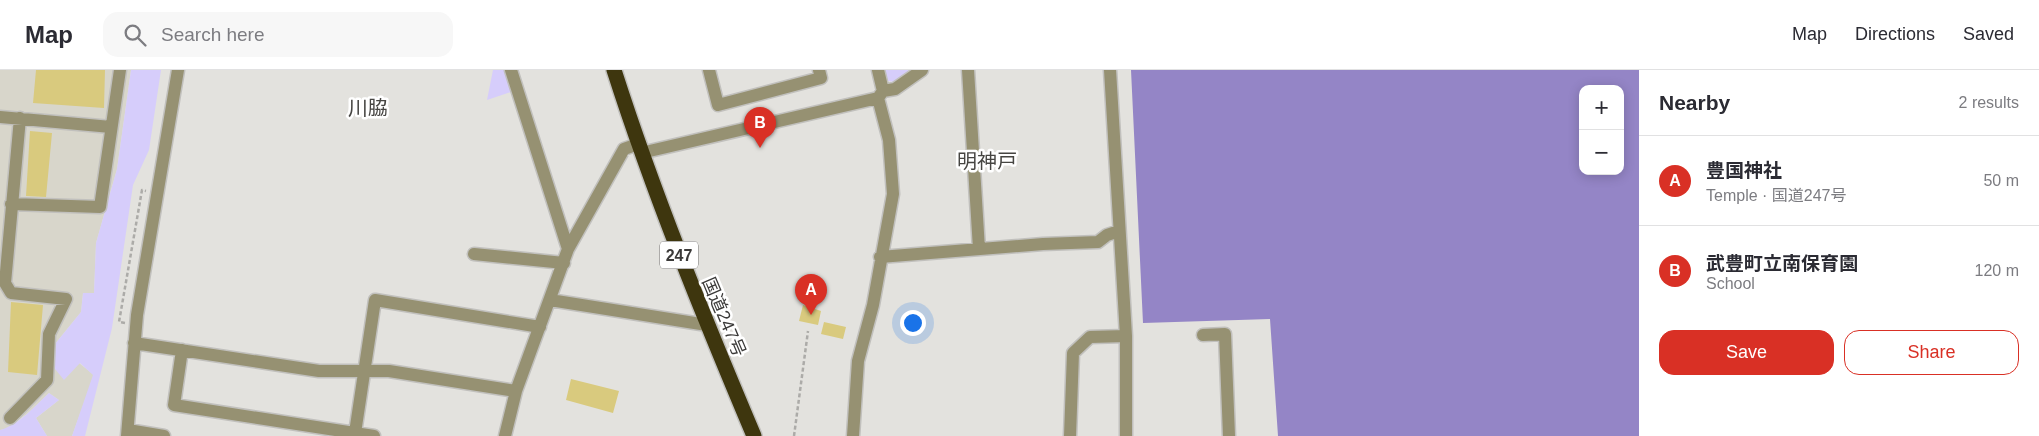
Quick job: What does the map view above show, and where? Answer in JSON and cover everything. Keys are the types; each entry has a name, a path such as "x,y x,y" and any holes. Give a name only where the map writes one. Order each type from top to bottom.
{"highway":[{"name":"国道247号","path":"614,70 640,149 707,325 754,436"}],"street":[{"path":"12,204 100,207 120,70"},
{"path":"164,436 127,433 137,315 178,70"},
{"path":"511,70 568,249"},
{"path":"709,70 718,105 821,78 819,70"},
{"path":"853,436 858,361 873,305 880,257 893,194 889,140 880,95 878,70"},
{"path":"505,436 516,391 568,249 624,149 640,149 880,95 895,89 922,70"},
{"path":"968,70 979,249"},
{"path":"1110,70 1126,336 1126,436"},
{"path":"0,117 111,126"},
{"path":"10,418 47,380 49,334 66,299 12,293 4,288 20,118"},
{"path":"880,257 1098,242 1107,235 1119,231"},
{"path":"474,254 564,262"},
{"path":"355,433 375,300 540,327"},
{"path":"550,300 707,325"},
{"path":"1203,335 1225,334 1229,436"},
{"path":"1070,436 1074,353 1090,337 1126,336"},
{"path":"134,343 319,371 389,371 516,391"},
{"path":"182,350 174,405 374,436"}],"path":[{"path":"128,324 119,322 142,190 150,192"},
{"path":"794,436 808,331"}],"shaded area":[{"path":"0,70 131,70 117,169 96,243 94,293 83,293 81,312 55,344 94,375 72,436 47,436 36,418 59,400 49,393 27,414 6,429 0,430"},
{"path":"131,70 161,70 149,150 133,185 112,328 85,436 72,436 93,375 80,363 64,380 51,364 55,344 81,312 83,293 94,293 96,243 117,169"},
{"path":"493,70 504,70 511,92 487,100"},
{"path":"884,70 908,70 909,72 894,82 888,81"},
{"path":"1131,70 1639,70 1639,436 1278,436 1270,319 1143,323"},
{"path":"49,393 59,400 36,418 47,436 0,436 0,430 20,420"}],"building":[{"path":"36,70 105,70 104,108 33,103"},
{"path":"30,131 52,133 46,197 26,196"},
{"path":"11,302 43,305 37,375 8,372"},
{"path":"803,305 821,311 818,325 799,321"},
{"path":"824,322 846,327 843,339 821,334"},
{"path":"571,379 619,391 613,413 566,400"}],"place":[{"name":"武豊町立南保育園","path":"760,148"},
{"name":"豊国神社","path":"811,315"}],"district":[{"name":"川脇","path":"368,108"},
{"name":"明神戸","path":"987,161"}]}
